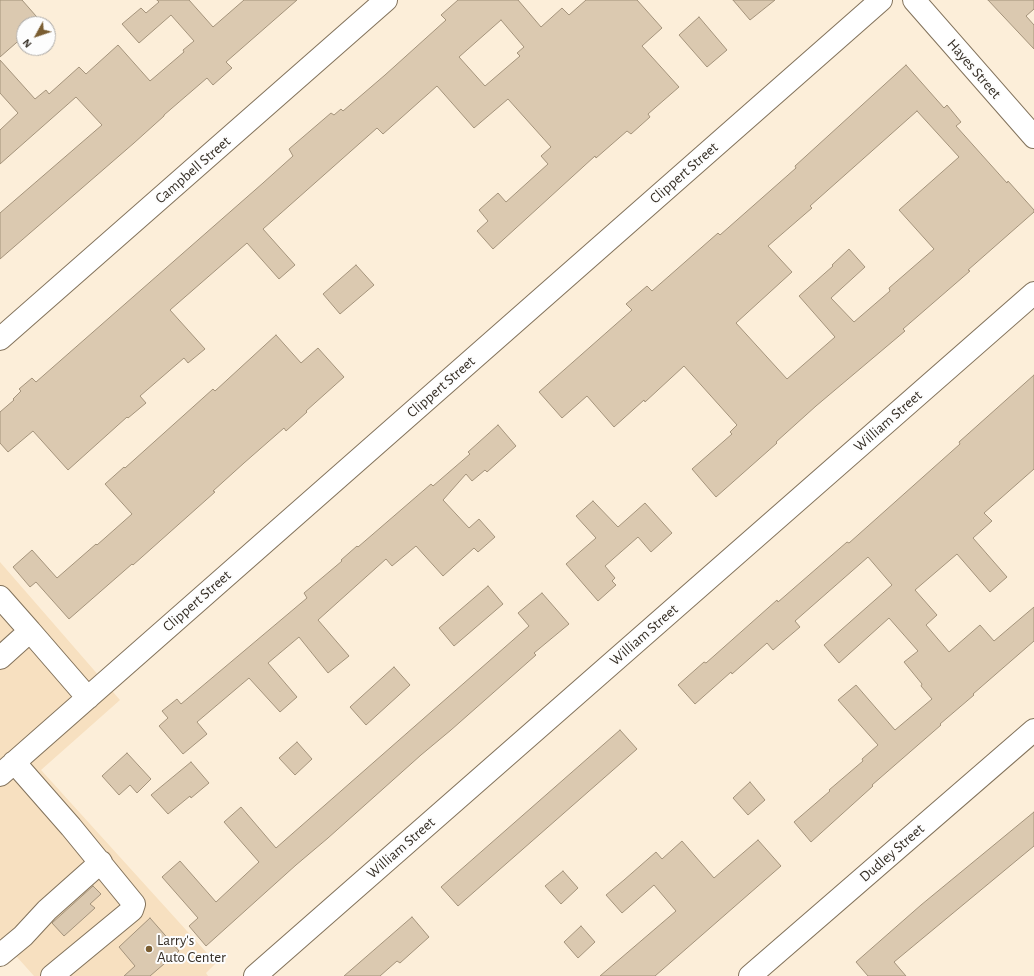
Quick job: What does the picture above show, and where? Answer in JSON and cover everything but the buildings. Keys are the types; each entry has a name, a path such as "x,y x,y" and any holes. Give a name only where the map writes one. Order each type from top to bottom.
{"street":[{"name":"Campbell Street","path":"0,340 386,0"},
{"name":"Clippert Street","path":"7,769 881,0"},
{"name":"Hayes Street","path":"914,0 1034,137"},
{"name":"William Street","path":"254,976 1034,293"},
{"path":"0,597 88,698"},
{"path":"0,658 30,631"},
{"name":"Dudley Street","path":"750,976 1034,730"},
{"path":"7,769 101,862 134,904 132,910 52,976"},
{"path":"0,955 23,936 47,910 101,862"}],"shaded area":[{"path":"0,562 120,700 41,770 216,963 206,973 208,976 34,976 0,938"}],"place":[{"name":"Larry's Auto Center","path":"149,949"}]}
